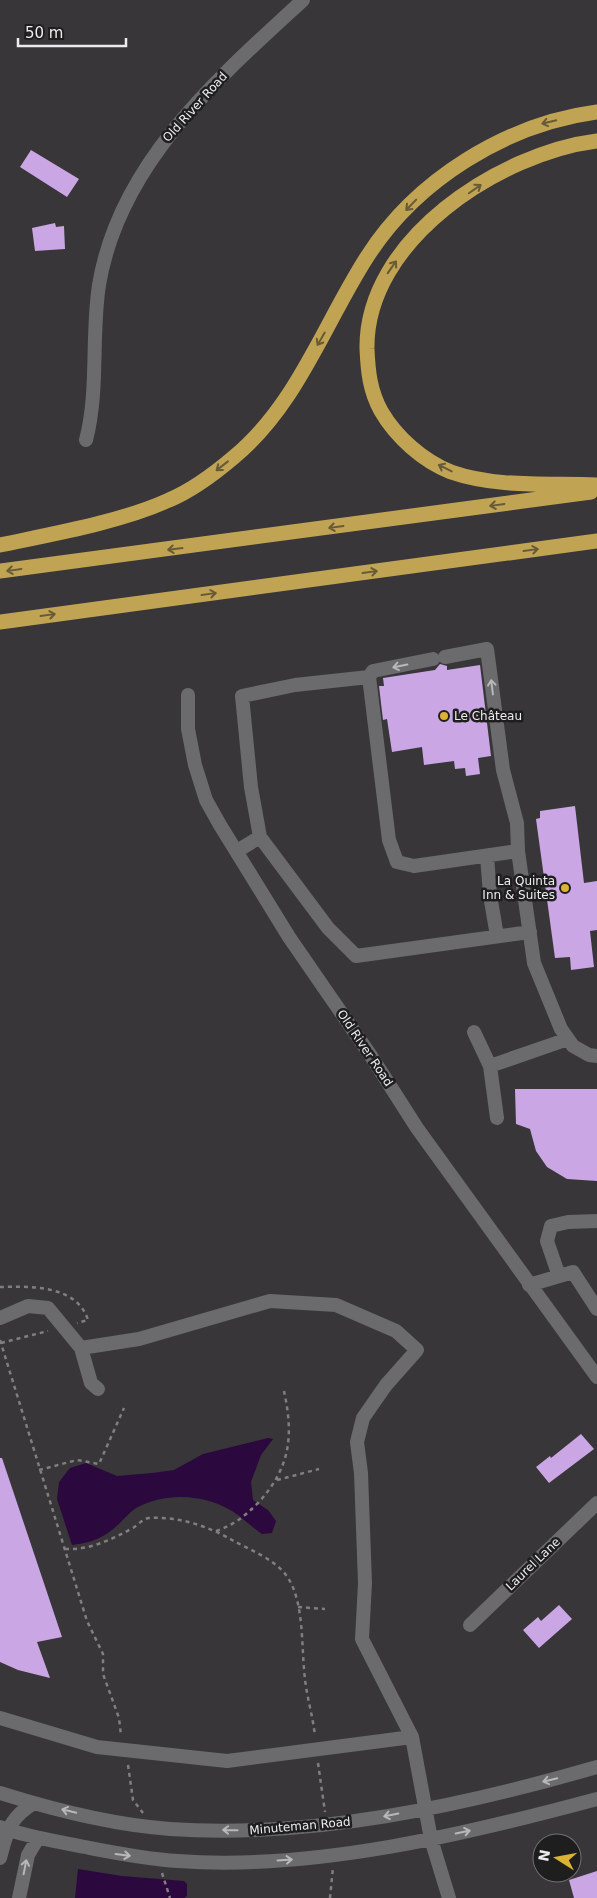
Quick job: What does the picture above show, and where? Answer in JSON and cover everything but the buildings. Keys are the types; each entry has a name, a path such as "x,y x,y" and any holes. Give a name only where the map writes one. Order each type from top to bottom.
{"highway":[{"path":"0,545 141,510 169,500 201,483 253,440 279,409 367,257 395,221 426,190 454,169 504,140 538,125 597,112"},
{"path":"597,141 572,144 519,162 487,180 451,205 422,229 381,283 371,310 367,335 368,369 373,396 387,420 404,440 425,458 450,471 477,479 507,483 597,484"},
{"path":"0,571 597,491"},
{"path":"0,622 597,541"}],"street":[{"name":"Old River Road","path":"86,440 93,414 95,313 100,282 111,239 126,203 165,138 225,74 303,0"},
{"path":"530,932 356,956 328,928 260,837 251,787 242,696 295,685 369,677 374,671 487,649 503,770 517,823 518,852 530,932 534,963 561,1029 573,1046 589,1055 597,1056"},
{"path":"369,677 389,840 397,862 414,866 518,852"},
{"name":"Old River Road","path":"188,695 188,729 195,765 206,800 289,937 372,1056 417,1128 597,1377"},
{"path":"237,851 260,837"},
{"path":"487,856 490,895 497,936"},
{"path":"474,1032 490,1066 497,1118"},
{"path":"490,1066 568,1039"},
{"path":"559,1276 547,1242 551,1226 568,1222 597,1221"},
{"path":"529,1285 573,1272 597,1309"},
{"path":"81,1348 138,1339 270,1301 336,1305 396,1331 417,1350 386,1385 363,1418 357,1442 361,1473 365,1583 362,1639 412,1737 431,1839 449,1898"},
{"path":"0,1318 28,1306 48,1308 81,1348 91,1383 98,1389"},
{"name":"Laurel Lane","path":"470,1625 597,1503"},
{"path":"0,1718 97,1747 227,1761 412,1737"},
{"name":"Minuteman Road","path":"0,1792 34,1803 90,1816 168,1829 259,1830 364,1820 500,1792 597,1767"},
{"path":"4,1828 38,1838 159,1865 252,1862 332,1854 431,1839 597,1799"},
{"path":"0,1858 4,1828 19,1812 34,1803"},
{"path":"19,1898 28,1855 38,1838"}],"path":[{"path":"0,1340 89,1629 103,1654 103,1674 119,1718 118,1727 125,1751 133,1800 143,1812 147,1825"},
{"path":"216,1531 236,1524 263,1498 277,1480 285,1460 290,1432 284,1392"},
{"path":"39,1470 77,1460 99,1464 124,1408"},
{"path":"277,1480 319,1469"},
{"path":"65,1549 82,1549 95,1546 134,1527 146,1518 186,1522 216,1531 276,1565 287,1576 298,1608 304,1679 326,1824"},
{"path":"298,1608 325,1609"},
{"path":"330,1898 333,1871 332,1854"},
{"path":"159,1865 170,1898"}],"shaded area":[{"path":"268,1438 273,1439 261,1455 251,1482 253,1500 268,1510 276,1521 272,1533 262,1534 238,1515 214,1503 188,1497 174,1497 161,1499 136,1508 103,1536 85,1543 72,1545 57,1499 59,1482 70,1468 86,1463 117,1476 174,1470 203,1454"},
{"path":"78,1869 122,1876 184,1881 187,1884 187,1896 184,1898 75,1898"}],"place":[{"name":"Le Château","path":"444,716"},
{"name":"La Quinta Inn & Suites","path":"565,888"}]}
